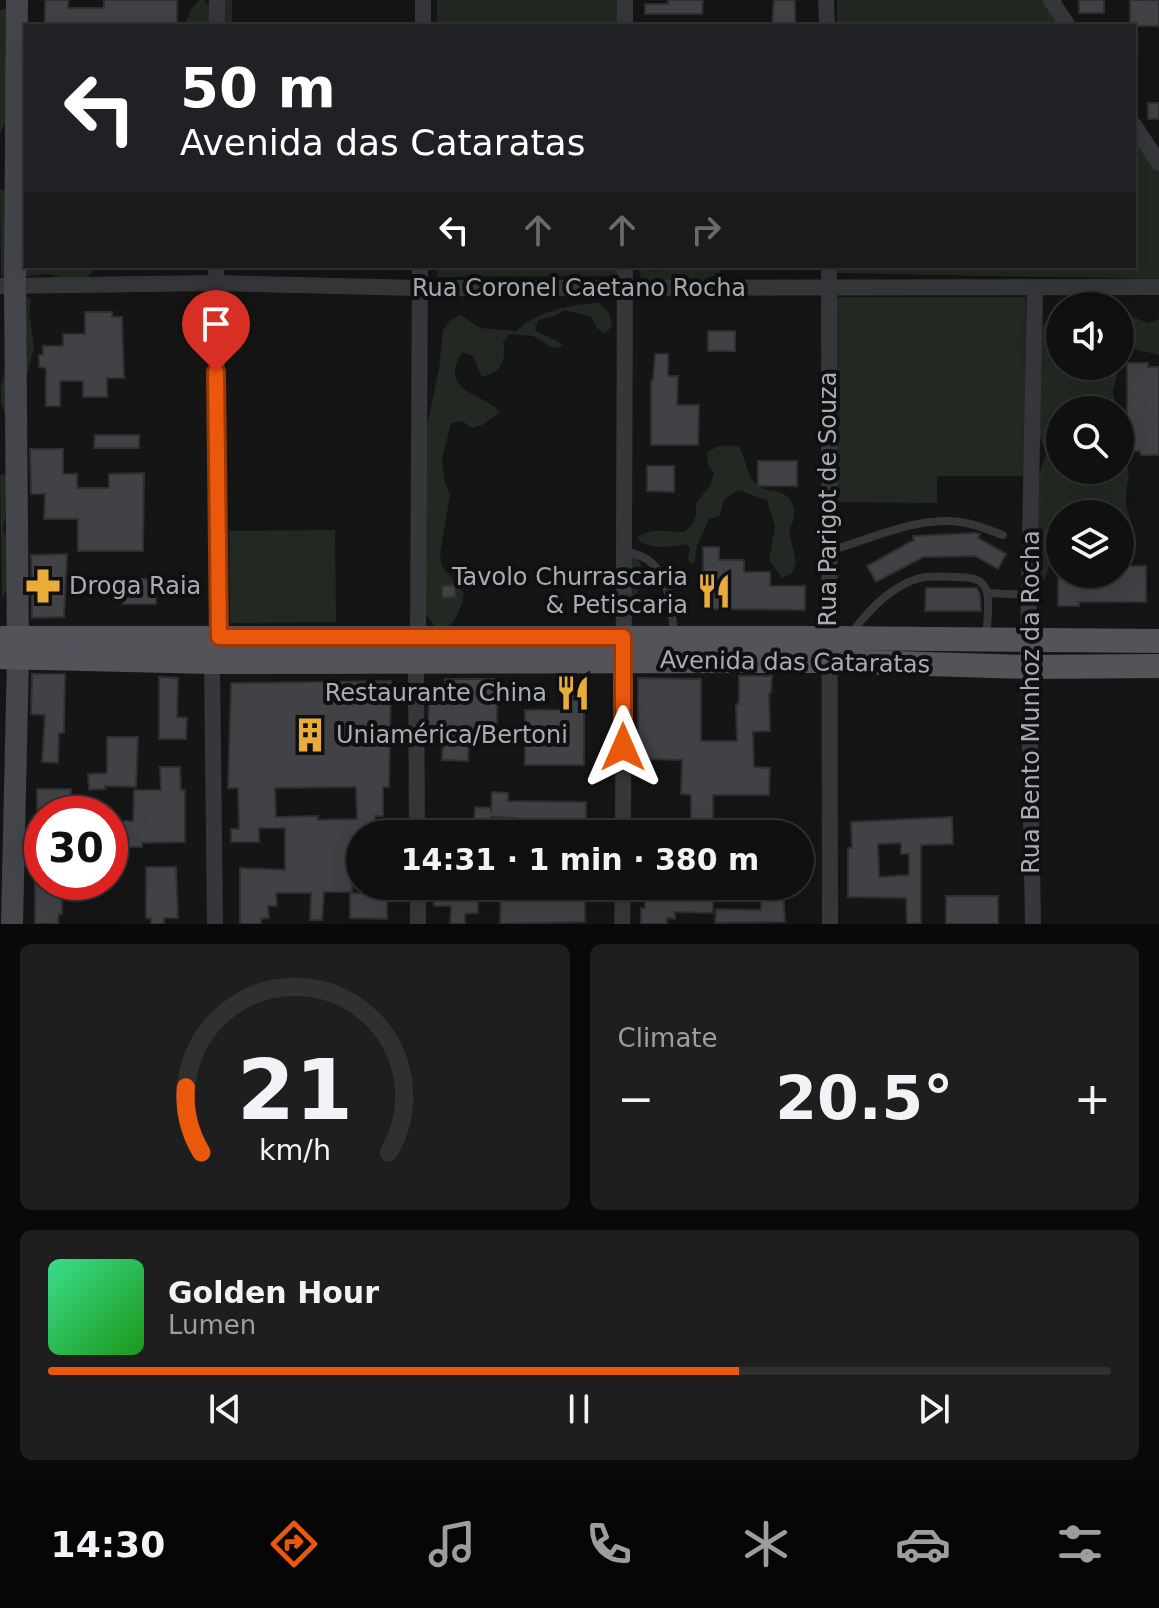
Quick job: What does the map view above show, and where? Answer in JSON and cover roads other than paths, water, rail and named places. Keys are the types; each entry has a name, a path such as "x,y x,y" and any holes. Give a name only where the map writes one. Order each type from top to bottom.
{"main road":[{"name":"Avenida das Cataratas","path":"9,648 219,637 418,638 624,649 675,638 835,645 1029,667 1159,666"},
{"name":"Avenida das Cataratas","path":"9,648 212,662 416,663 624,649 986,640 1159,641"}],"street":[{"path":"12,924 7,286 17,0"},
{"path":"217,0 217,24"},
{"path":"423,0 423,24"},
{"path":"625,0 625,24"},
{"path":"826,0 827,24"},
{"path":"1051,0 1067,24"},
{"path":"1136,128 1159,163"},
{"path":"418,638 420,268"},
{"path":"623,820 625,268"},
{"name":"Rua Parigot de Souza","path":"829,268 828,552 835,645 830,924"},
{"path":"216,275 219,637"},
{"name":"Rua Coronel Caetano Rocha","path":"7,286 216,275 420,288 1159,287"},
{"name":"Rua Bento Munhoz da Rocha","path":"1033,924 1028,642 1035,288"},
{"path":"212,662 215,924"},
{"path":"416,663 417,820"},
{"path":"418,900 418,924"},
{"path":"622,924 623,900"}],"lane":[{"path":"828,552 918,525 943,521 966,523 1003,535"},
{"path":"624,552 638,553 660,571 666,585 675,638"},
{"path":"835,645 878,602 913,580 924,577 972,577 982,583 988,593 986,640"},
{"path":"988,593 1029,595"}],"place":[{"name":"Droga Raia","path":"43,586"},
{"name":"Tavolo Churrascaria & Petiscaria","path":"714,591"},
{"name":"Restaurante China","path":"573,693"},
{"name":"Uniamérica/Bertoni","path":"310,735"}]}
